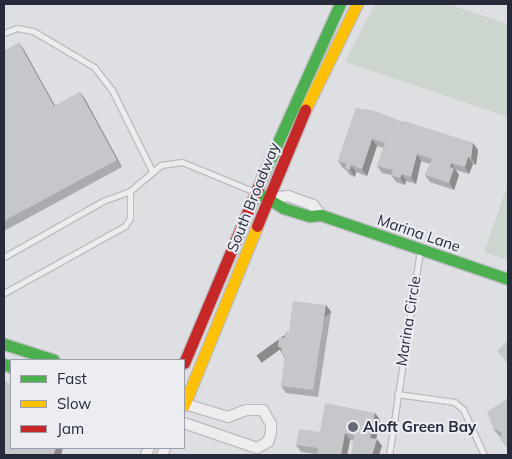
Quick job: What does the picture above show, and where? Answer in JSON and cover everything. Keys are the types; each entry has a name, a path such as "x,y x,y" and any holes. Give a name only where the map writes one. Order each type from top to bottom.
{"street":[{"name":"South Broadway","path":"185,361 255,192 340,4"},
{"name":"South Broadway","path":"185,402 308,103 357,4"},
{"name":"Marina Lane","path":"255,192 269,198 283,208 310,216 321,215 508,279"},
{"path":"4,344 51,359"},
{"path":"185,404 228,417 246,410 263,410 272,424 268,442 257,448 185,424"}],"lane":[{"path":"4,33 17,28 33,31 94,67 112,90 152,171"},
{"path":"4,257 103,201 130,191 152,171 169,163 182,162 255,192"},
{"path":"4,293 125,226 130,218 130,191"},
{"name":"Marina Circle","path":"388,455 420,248"},
{"path":"397,394 454,402 463,409 484,455"}],"shaded area":[{"path":"375,4 448,4 508,24 508,117 345,62"},
{"path":"508,183 508,260 484,252"}],"building":[{"path":"19,43 54,106 80,92 117,160 4,221 4,51"},
{"path":"356,108 376,111 405,123 405,121 473,143 471,158 468,157 465,167 451,163 450,167 454,168 449,183 425,175 432,159 417,154 411,177 402,174 400,178 391,175 393,170 377,166 385,143 372,139 362,169 351,165 350,170 345,168 347,164 338,161"},
{"path":"293,301 326,305 313,390 281,386 285,355 282,355 282,348 278,347 279,337 284,338 286,331 289,332"},
{"path":"508,341 508,364 497,351"},
{"path":"4,381 10,384 10,449 56,449 53,455 4,455"},
{"path":"508,398 508,448 500,438 502,433 493,428 487,412"},
{"name":"Aloft Green Bay","path":"325,403 375,413 370,438 377,439 372,455 351,455 354,435 345,433 341,455 317,455 318,448 296,445 299,429 320,432"}],"traffic: fast":[{"path":"264,173 340,4"},
{"path":"260,194 283,208 310,216 321,215 508,279"},
{"path":"4,344 51,359"},
{"path":"4,364 10,367"}],"traffic: slow":[{"path":"305,110 357,4"},
{"path":"185,403 257,226"}],"traffic: jam":[{"path":"257,226 305,110"},
{"path":"185,361 264,173"}],"place":[{"name":"Aloft Green Bay","path":"353,427"}]}
